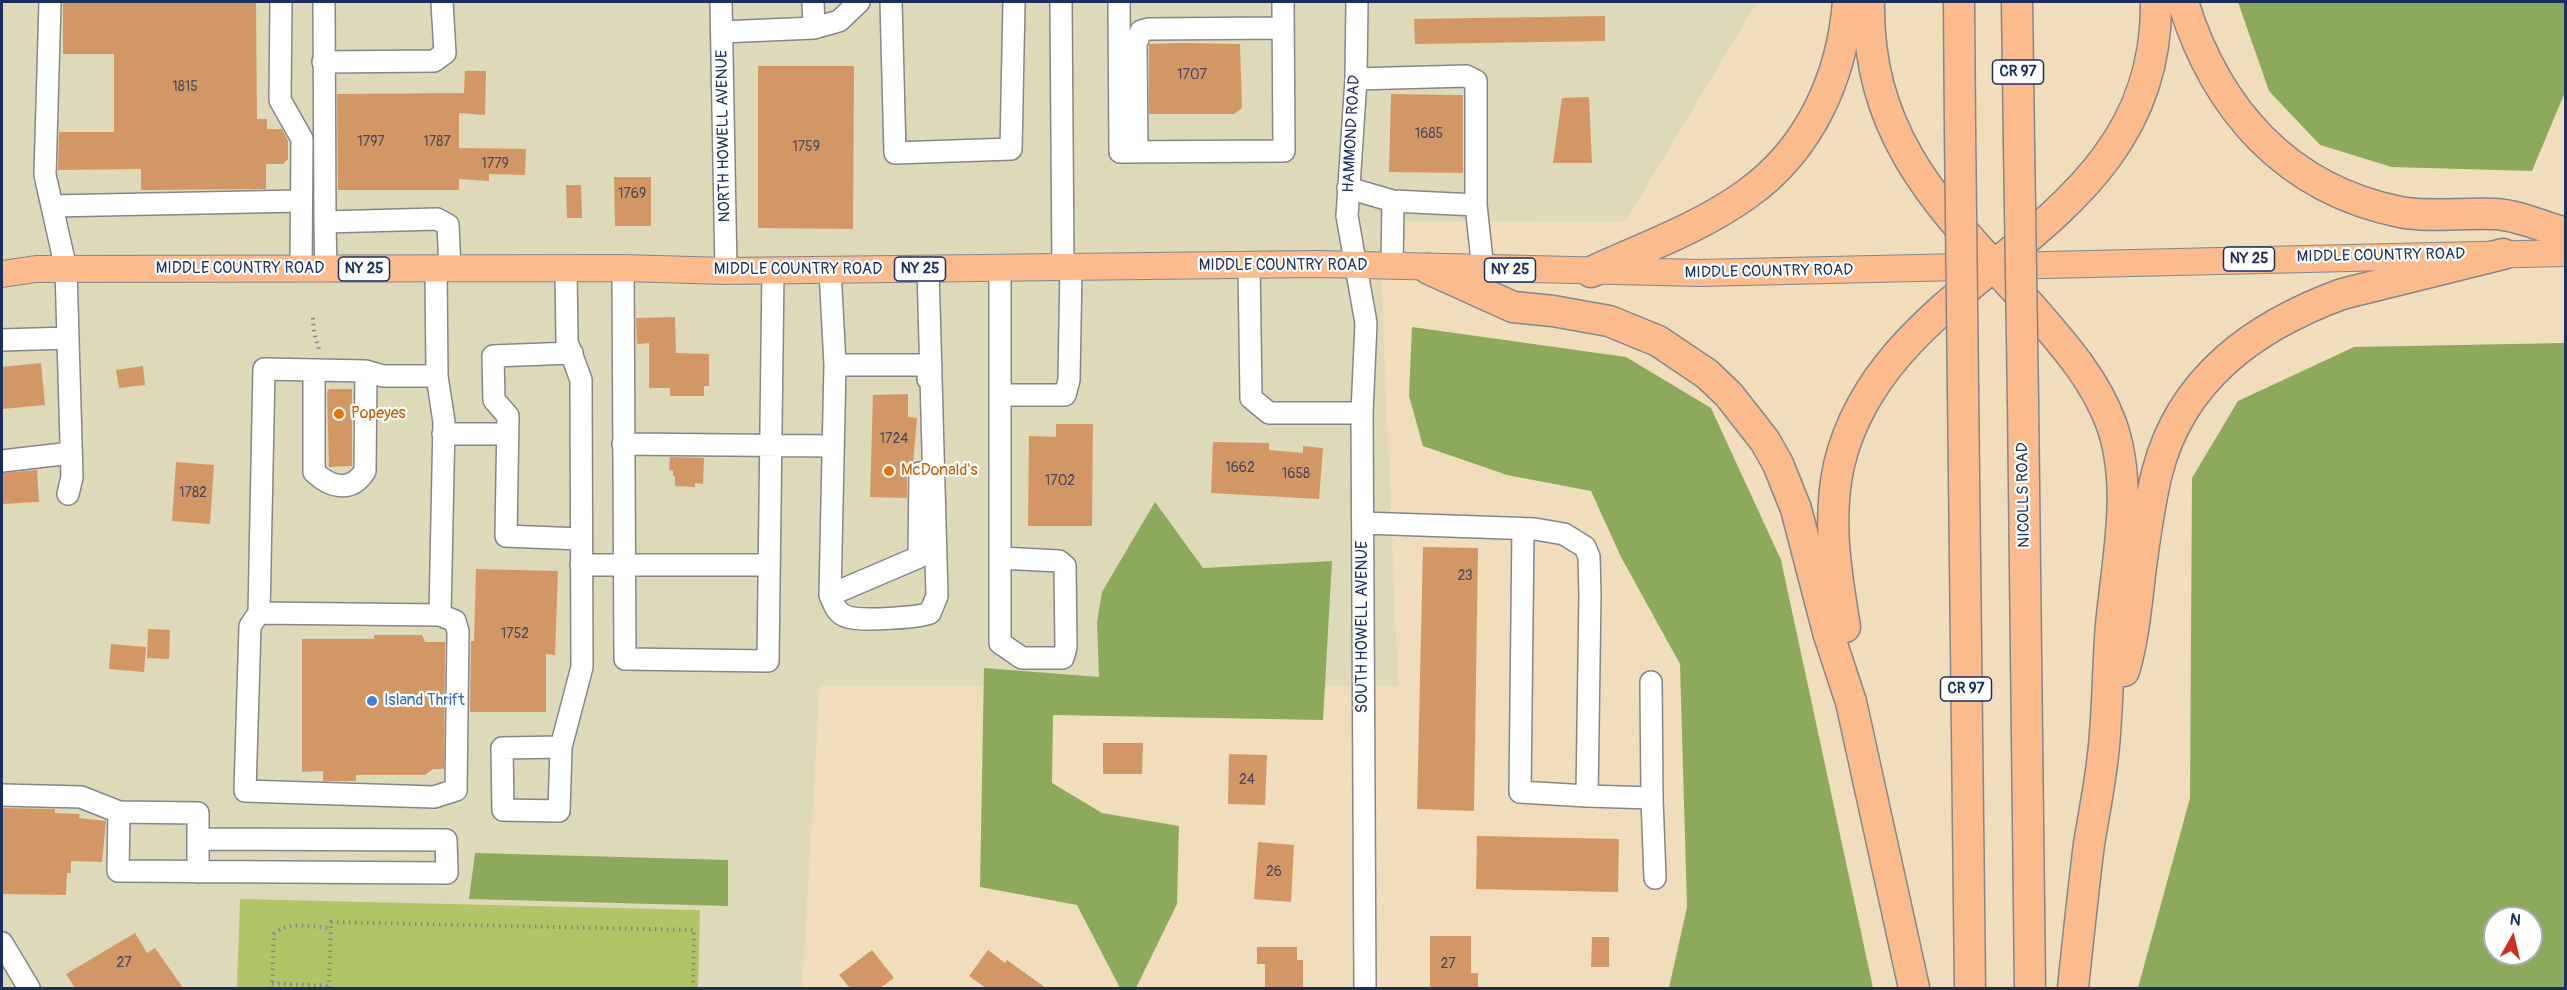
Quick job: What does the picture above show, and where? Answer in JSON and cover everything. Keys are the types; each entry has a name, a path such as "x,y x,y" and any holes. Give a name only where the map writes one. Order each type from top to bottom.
{"highway":[{"path":"1591,272 1713,215 1747,194 1784,160 1801,139 1827,94 1841,51 1848,2"},
{"path":"1869,2 1868,26 1874,69 1883,107 1913,169 2089,376 2112,426 2120,453 2123,484 2108,660 2105,734 2073,988"},
{"name":"CR 97","path":"1959,2 1970,988"},
{"name":"NICOLLS ROAD","path":"2017,2 2030,988"},
{"path":"1851,702 1834,548 1835,487 1846,441 1858,414 1887,366 1916,335 2090,181 2119,140 2140,96 2148,70 2154,44 2156,2"},
{"path":"2183,2 2202,55 2231,106 2269,147 2314,180 2355,200 2401,212 2429,215 2497,214 2565,233"},
{"path":"2105,734 2127,661 2157,471 2175,426 2201,386 2234,351 2289,315 2342,294 2503,254"},
{"path":"1429,269 1512,307 1583,315 1635,330 1682,355 1729,395 1765,441 1797,509 1828,632 1851,702 1914,988"}],"main road":[{"name":"MIDDLE COUNTRY ROAD","path":"2,273 36,269 623,268 773,271 1249,264 1712,273 2565,253"}],"street":[{"path":"50,2 45,175 66,269 72,477 68,494"},
{"path":"281,2 280,100 302,139 300,201 313,270"},
{"path":"313,270 325,222 324,2"},
{"path":"323,62 434,61 445,53 442,2"},
{"name":"NORTH HOWELL AVENUE","path":"721,2 726,271"},
{"path":"813,2 814,28"},
{"path":"722,32 814,28 838,21 859,2"},
{"path":"891,2 895,153 1011,149 1014,2"},
{"path":"1000,395 1065,395 1069,380 1061,2"},
{"path":"1119,2 1120,152 1284,151 1283,2"},
{"name":"HAMMOND ROAD","path":"1357,2 1356,80 1347,216 1358,266"},
{"path":"1137,152 1136,44 1141,31 1148,29 1283,28"},
{"path":"1356,80 1466,76 1476,81 1476,205 1483,270"},
{"path":"1348,188 1393,201 1476,205"},
{"path":"52,206 300,201"},
{"path":"1392,267 1393,201"},
{"path":"325,222 437,219 448,225 437,376 443,434 440,615"},
{"path":"1249,264 1251,398 1269,413 1362,412"},
{"name":"SOUTH HOWELL AVENUE","path":"1358,266 1366,323 1362,412 1365,988"},
{"path":"623,268 625,659 768,661 773,271"},
{"path":"1000,268 1000,395 1000,558 1000,643 1022,658 1063,658 1066,648 1065,566 1059,561 1000,558"},
{"path":"561,747 582,667 581,380 567,342 566,269"},
{"path":"830,270 835,365 830,595 836,610 848,617 918,617 930,613 937,596 928,269"},
{"path":"2,340 68,338"},
{"path":"572,353 493,356 494,400 508,416 506,536 581,539"},
{"path":"835,365 931,365"},
{"path":"830,595 919,557 921,405 931,365"},
{"path":"259,613 440,615 455,621 458,631 456,789 435,797 245,791 250,626 259,613 264,369 366,371 383,376 437,376"},
{"path":"314,370 314,472 334,486 342,487 359,479 365,471 366,371"},
{"path":"443,434 507,434"},
{"path":"623,444 833,446"},
{"path":"2,461 71,453"},
{"path":"1363,523 1549,531 1577,539 1585,547 1589,557 1587,796"},
{"path":"1523,529 1520,792 1652,798"},
{"path":"581,565 769,565"},
{"path":"1651,682 1655,878"},
{"path":"2,795 81,797 102,803 119,812 198,813 198,872"},
{"path":"119,812 118,871 447,873 447,840 198,839"},
{"path":"2,943 29,988"}],"path":[{"path":"330,928 285,926 278,929 274,934 272,986 329,987 331,922 694,930 693,988"}],"shaded area":[{"path":"2,2 1757,2 1625,222 1379,221 1398,686 820,686 802,988 2,988"}],"green space":[{"path":"2238,2 2565,2 2565,92 2532,171 2392,167 2320,145 2269,91"},
{"path":"1412,327 1626,357 1711,408 1781,560 1873,988 1669,988 1687,907 1680,664 1621,557 1591,491 1507,475 1423,446 1409,396"},
{"path":"2565,343 2565,988 2138,988 2190,798 2192,478 2238,401 2354,347"},
{"path":"1155,502 1203,568 1332,561 1323,720 1053,715 1052,783 1102,813 1179,826 1177,904 1136,988 1120,988 1077,905 980,887 984,668 1099,677 1097,622 1102,592"},
{"path":"475,853 728,860 728,906 469,899"},
{"path":"240,899 700,910 698,988 237,988"}],"building":[{"path":"63,2 256,2 257,119 267,119 267,129 282,129 288,141 288,159 283,164 266,164 266,189 141,190 141,169 58,170 59,132 114,132 114,54 63,54"},
{"path":"1605,16 1605,41 1415,44 1414,19"},
{"path":"1149,44 1240,44 1242,108 1234,114 1149,114"},
{"path":"758,66 854,66 853,229 758,228"},
{"path":"465,71 486,71 485,115 459,113 459,148 526,149 525,175 489,174 489,181 459,179 459,190 338,190 337,94 464,93"},
{"path":"1391,94 1463,95 1463,173 1389,172"},
{"path":"1589,97 1592,163 1553,163 1562,98"},
{"path":"614,177 651,177 651,226 615,226"},
{"path":"566,185 581,185 582,218 567,218"},
{"path":"675,317 676,353 709,354 709,386 704,386 704,396 670,396 670,388 649,388 649,343 637,344 636,318"},
{"path":"41,363 45,405 2,409 2,367"},
{"path":"143,366 145,385 119,388 116,370"},
{"path":"329,389 352,389 352,466 329,467 327,392"},
{"path":"908,394 908,417 917,418 913,463 907,473 907,498 870,497 873,395"},
{"path":"1056,424 1093,424 1092,526 1028,526 1029,436 1056,437"},
{"path":"1213,442 1269,443 1269,450 1303,453 1303,446 1323,448 1319,499 1211,493"},
{"path":"670,457 704,458 703,484 695,483 695,487 675,486 675,476 673,476 673,471 669,470"},
{"path":"176,462 214,465 210,524 172,521"},
{"path":"37,470 39,502 2,504 2,473"},
{"path":"1423,547 1478,548 1474,811 1417,809"},
{"path":"476,569 558,571 555,655 546,654 546,712 470,712 471,641 474,641"},
{"path":"148,629 170,630 169,659 147,658"},
{"path":"374,635 422,635 425,642 445,642 444,769 433,769 425,775 356,775 356,781 323,781 323,771 302,772 302,639 374,639"},
{"path":"111,644 146,647 144,672 109,669"},
{"path":"1103,743 1143,743 1142,774 1103,774"},
{"path":"1229,754 1267,755 1265,805 1228,804"},
{"path":"2,808 55,809 55,813 80,814 79,818 106,821 102,862 71,861 71,873 67,873 66,895 2,894"},
{"path":"1477,836 1619,839 1618,892 1476,889"},
{"path":"1258,842 1294,845 1291,902 1254,899"},
{"path":"135,933 147,953 155,948 183,988 75,988 66,974"},
{"path":"1430,936 1471,936 1471,973 1478,973 1478,988 1430,988"},
{"path":"1592,937 1609,937 1609,967 1591,967"},
{"path":"1257,947 1297,947 1297,960 1303,960 1303,988 1265,988 1265,964 1257,964"},
{"path":"872,950 894,978 880,988 850,988 839,975"},
{"path":"988,950 1005,963 1007,960 1046,988 986,988 969,976"}],"place":[{"name":"Popeyes","path":"339,414"},
{"name":"McDonald's","path":"889,471"},
{"name":"Island Thrift","path":"372,701"}]}
